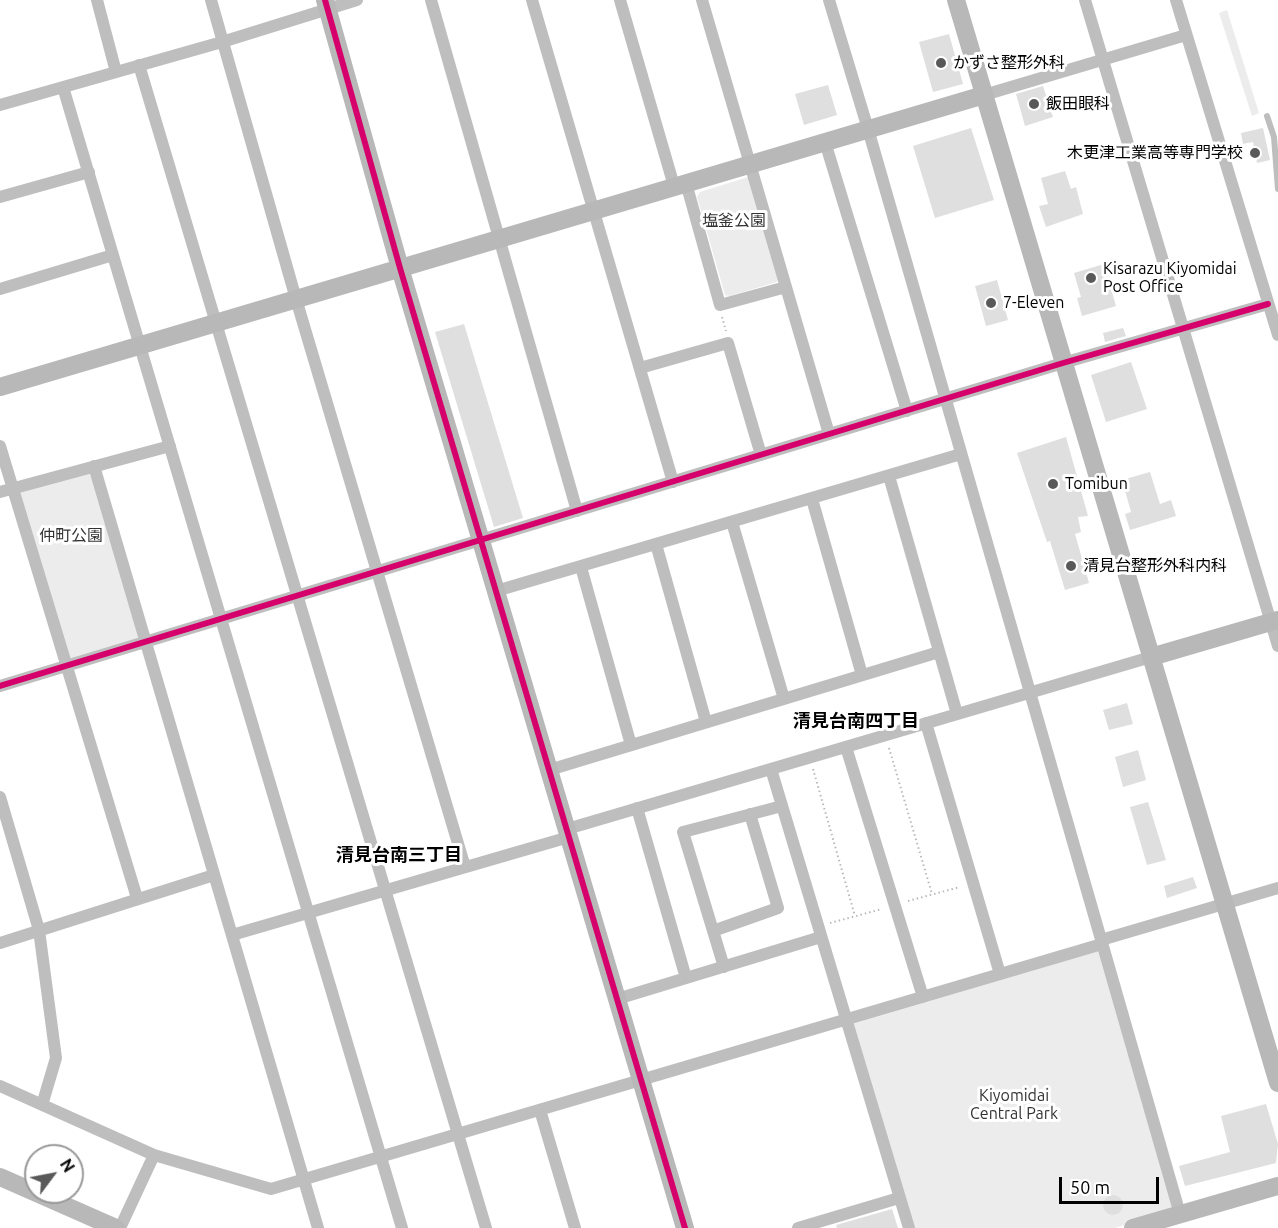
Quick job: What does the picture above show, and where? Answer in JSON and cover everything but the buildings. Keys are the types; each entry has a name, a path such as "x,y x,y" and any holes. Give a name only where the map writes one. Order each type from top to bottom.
{"street":[{"path":"97,0 116,72"},
{"path":"211,0 296,299 465,867"},
{"path":"0,105 222,42 326,4 357,0"},
{"path":"431,0 577,511"},
{"path":"532,0 673,482"},
{"path":"620,0 720,305 786,287"},
{"path":"702,0 829,434"},
{"path":"828,0 868,129 1180,1214"},
{"path":"956,0 1278,1083"},
{"path":"1085,0 1274,621 1278,646"},
{"path":"1176,0 1272,307 1278,335"},
{"path":"326,4 400,268 685,1228"},
{"path":"0,387 1186,35"},
{"path":"139,66 486,1228"},
{"path":"63,87 402,1228"},
{"path":"825,142 907,411"},
{"path":"0,197 89,172"},
{"path":"0,289 113,255"},
{"path":"0,686 1063,363 1183,328 1272,307"},
{"path":"640,368 728,343 761,455"},
{"path":"0,446 137,898"},
{"path":"0,492 170,446"},
{"path":"496,591 961,454"},
{"path":"94,466 318,1228"},
{"path":"889,476 957,714"},
{"path":"812,498 862,675"},
{"path":"732,522 784,699"},
{"path":"656,544 706,722"},
{"path":"581,567 631,745"},
{"path":"232,935 465,867 637,808 1274,621"},
{"path":"549,770 939,652"},
{"path":"926,723 1000,974"},
{"path":"846,747 923,997"},
{"path":"771,769 909,1228"},
{"path":"0,797 39,930 56,1058 42,1105"},
{"path":"724,967 684,832 782,806"},
{"path":"637,808 686,978"},
{"path":"713,931 778,908 750,814"},
{"path":"0,943 214,875"},
{"path":"0,1086 154,1155 205,1172 271,1189 1000,974 1278,888"},
{"path":"617,999 724,967 820,932"},
{"path":"540,1110 575,1228"},
{"path":"0,1177 118,1228 154,1155"},
{"path":"1133,1228 1278,1186"},
{"path":"798,1228 899,1198"}],"lane":[{"path":"1267,116 1274,137 1278,189"}],"path":[{"path":"720,305 728,343"},
{"path":"885,735 933,894"},
{"path":"809,758 855,916"},
{"path":"820,932 855,916 973,883"}],"green space":[{"path":"1227,10 1259,113 1252,116 1219,13"},
{"name":"塩釜公園","path":"748,177 780,278 777,282 729,296 725,295 697,197 700,192"},
{"name":"仲町公園","path":"94,466 145,642 66,666 13,488"},
{"name":"Kiyomidai Central Park","path":"1098,951 1173,1209 1115,1228 914,1228 853,1024"}],"cycle path":[{"path":"325,0 400,268 685,1228"},
{"path":"0,686 1063,363 1268,304"}],"place":[{"name":"かずさ整形外科","path":"941,63"},
{"name":"飯田眼科","path":"1034,104"},
{"name":"木更津工業高等専門学校","path":"1255,153"},
{"name":"Kisarazu Kiyomidai Post Office","path":"1091,278"},
{"name":"7-Eleven","path":"991,303"},
{"name":"Tomibun","path":"1053,484"},
{"name":"清見台整形外科内科","path":"1071,566"}],"district":[{"name":"清見台南四丁目","path":"856,721"},
{"name":"清見台南三丁目","path":"399,855"}]}
